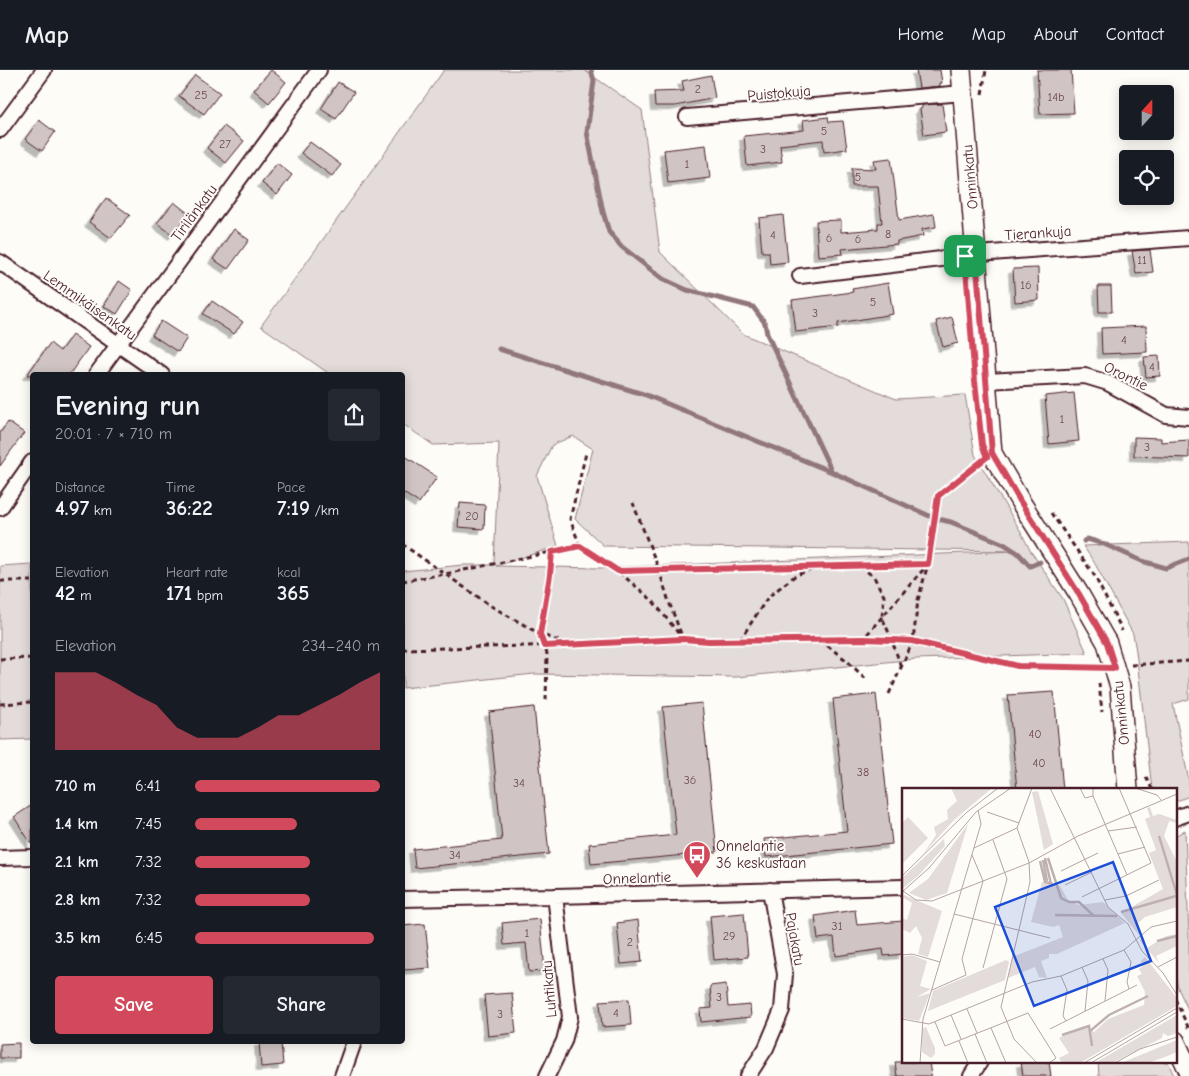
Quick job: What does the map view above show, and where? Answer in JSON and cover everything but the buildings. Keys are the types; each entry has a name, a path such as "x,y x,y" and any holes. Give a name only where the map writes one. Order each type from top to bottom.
{"street":[{"path":"0,130 44,70"},
{"name":"Tirilänkatu","path":"98,372 319,70"},
{"name":"Onninkatu","path":"961,70 992,453 1107,643 1120,687 1128,788"},
{"name":"Puistokuja","path":"687,117 963,93"},
{"name":"Tierankuja","path":"800,276 976,255 1189,238"},
{"name":"Lemmikäisenkatu","path":"0,262 158,372"},
{"name":"Orontie","path":"986,381 1086,376 1108,383 1166,415 1189,417"},
{"path":"0,508 30,465"},
{"path":"1176,818 1189,813"},
{"path":"0,858 30,856"},
{"name":"Onnelantie","path":"405,899 902,887"},
{"name":"Pajakatu","path":"748,1076 766,1048 782,1010 785,974 770,890"},
{"name":"Luhtikatu","path":"547,1076 564,1041 570,1016 555,896"},
{"path":"342,1076 353,1044"},
{"path":"1176,1044 1189,1071"},
{"path":"971,1076 979,1064"}],"path":[{"path":"586,452 570,519 580,546 618,571 652,600 683,639"},
{"path":"889,694 912,641 918,600 928,564 938,496 992,453"},
{"path":"633,504 683,639"},
{"path":"405,546 491,606 540,634 569,645"},
{"path":"405,581 580,546"},
{"path":"546,700 547,654 540,634 552,552"},
{"path":"618,571 928,564"},
{"path":"863,639 928,564"},
{"path":"859,566 874,577 884,596 882,617 901,667"},
{"path":"740,641 768,597 796,575 822,567"},
{"path":"0,581 28,581 30,584"},
{"path":"405,649 544,646 683,639 740,641 863,639 912,641 1018,666 1114,667 1189,661"},
{"path":"819,640 846,660 868,680"},
{"path":"0,659 30,658"},
{"path":"1094,660 1114,667"},
{"path":"1098,676 1102,713"},
{"path":"0,704 30,702"},
{"path":"1176,1001 1189,1029"}],"shaded area":[{"path":"444,70 584,70 642,110 660,252 743,334 896,399 965,395 975,455 1030,550 1063,599 1087,653 916,659 737,677 534,674 405,688 405,571 463,565 494,565 499,443 433,445 405,425 405,372 327,372 261,326","holes":["573,436 593,449 575,519 604,546 1015,551 601,568 496,566 558,546 537,476 552,445"]},
{"path":"1189,542 1189,699 1173,704 1189,781 1189,796 1176,802 1176,788 1152,788 1133,634 1094,562 1083,546"},
{"path":"30,564 30,739 0,740 0,566"},
{"path":"1185,830 1189,936 1189,1012 1178,988 1176,979 1176,835"},
{"path":"1098,1064 1169,1064 1174,1076 1099,1076"}],"waterway":[{"path":"591,70 594,81 587,132 603,212 609,232 622,247 663,279 687,290 753,307 765,323 767,334 832,472"},
{"path":"499,349 646,395 832,472 934,518 951,522 1004,544 1018,553 1030,566 1040,562"},
{"path":"1084,541 1087,539 1104,544 1142,561 1166,568 1189,559"}],"place":[{"name":"Onnelantie 36 keskustaan","path":"697,879"}],"route":[{"path":"976,255 992,453 1079,594 1107,643 1115,668 1018,666 912,641 892,640 709,641 683,639 544,646 540,634 552,552 580,546 618,571 928,564 938,496 987,457 982,445 965,256 976,255"}]}
